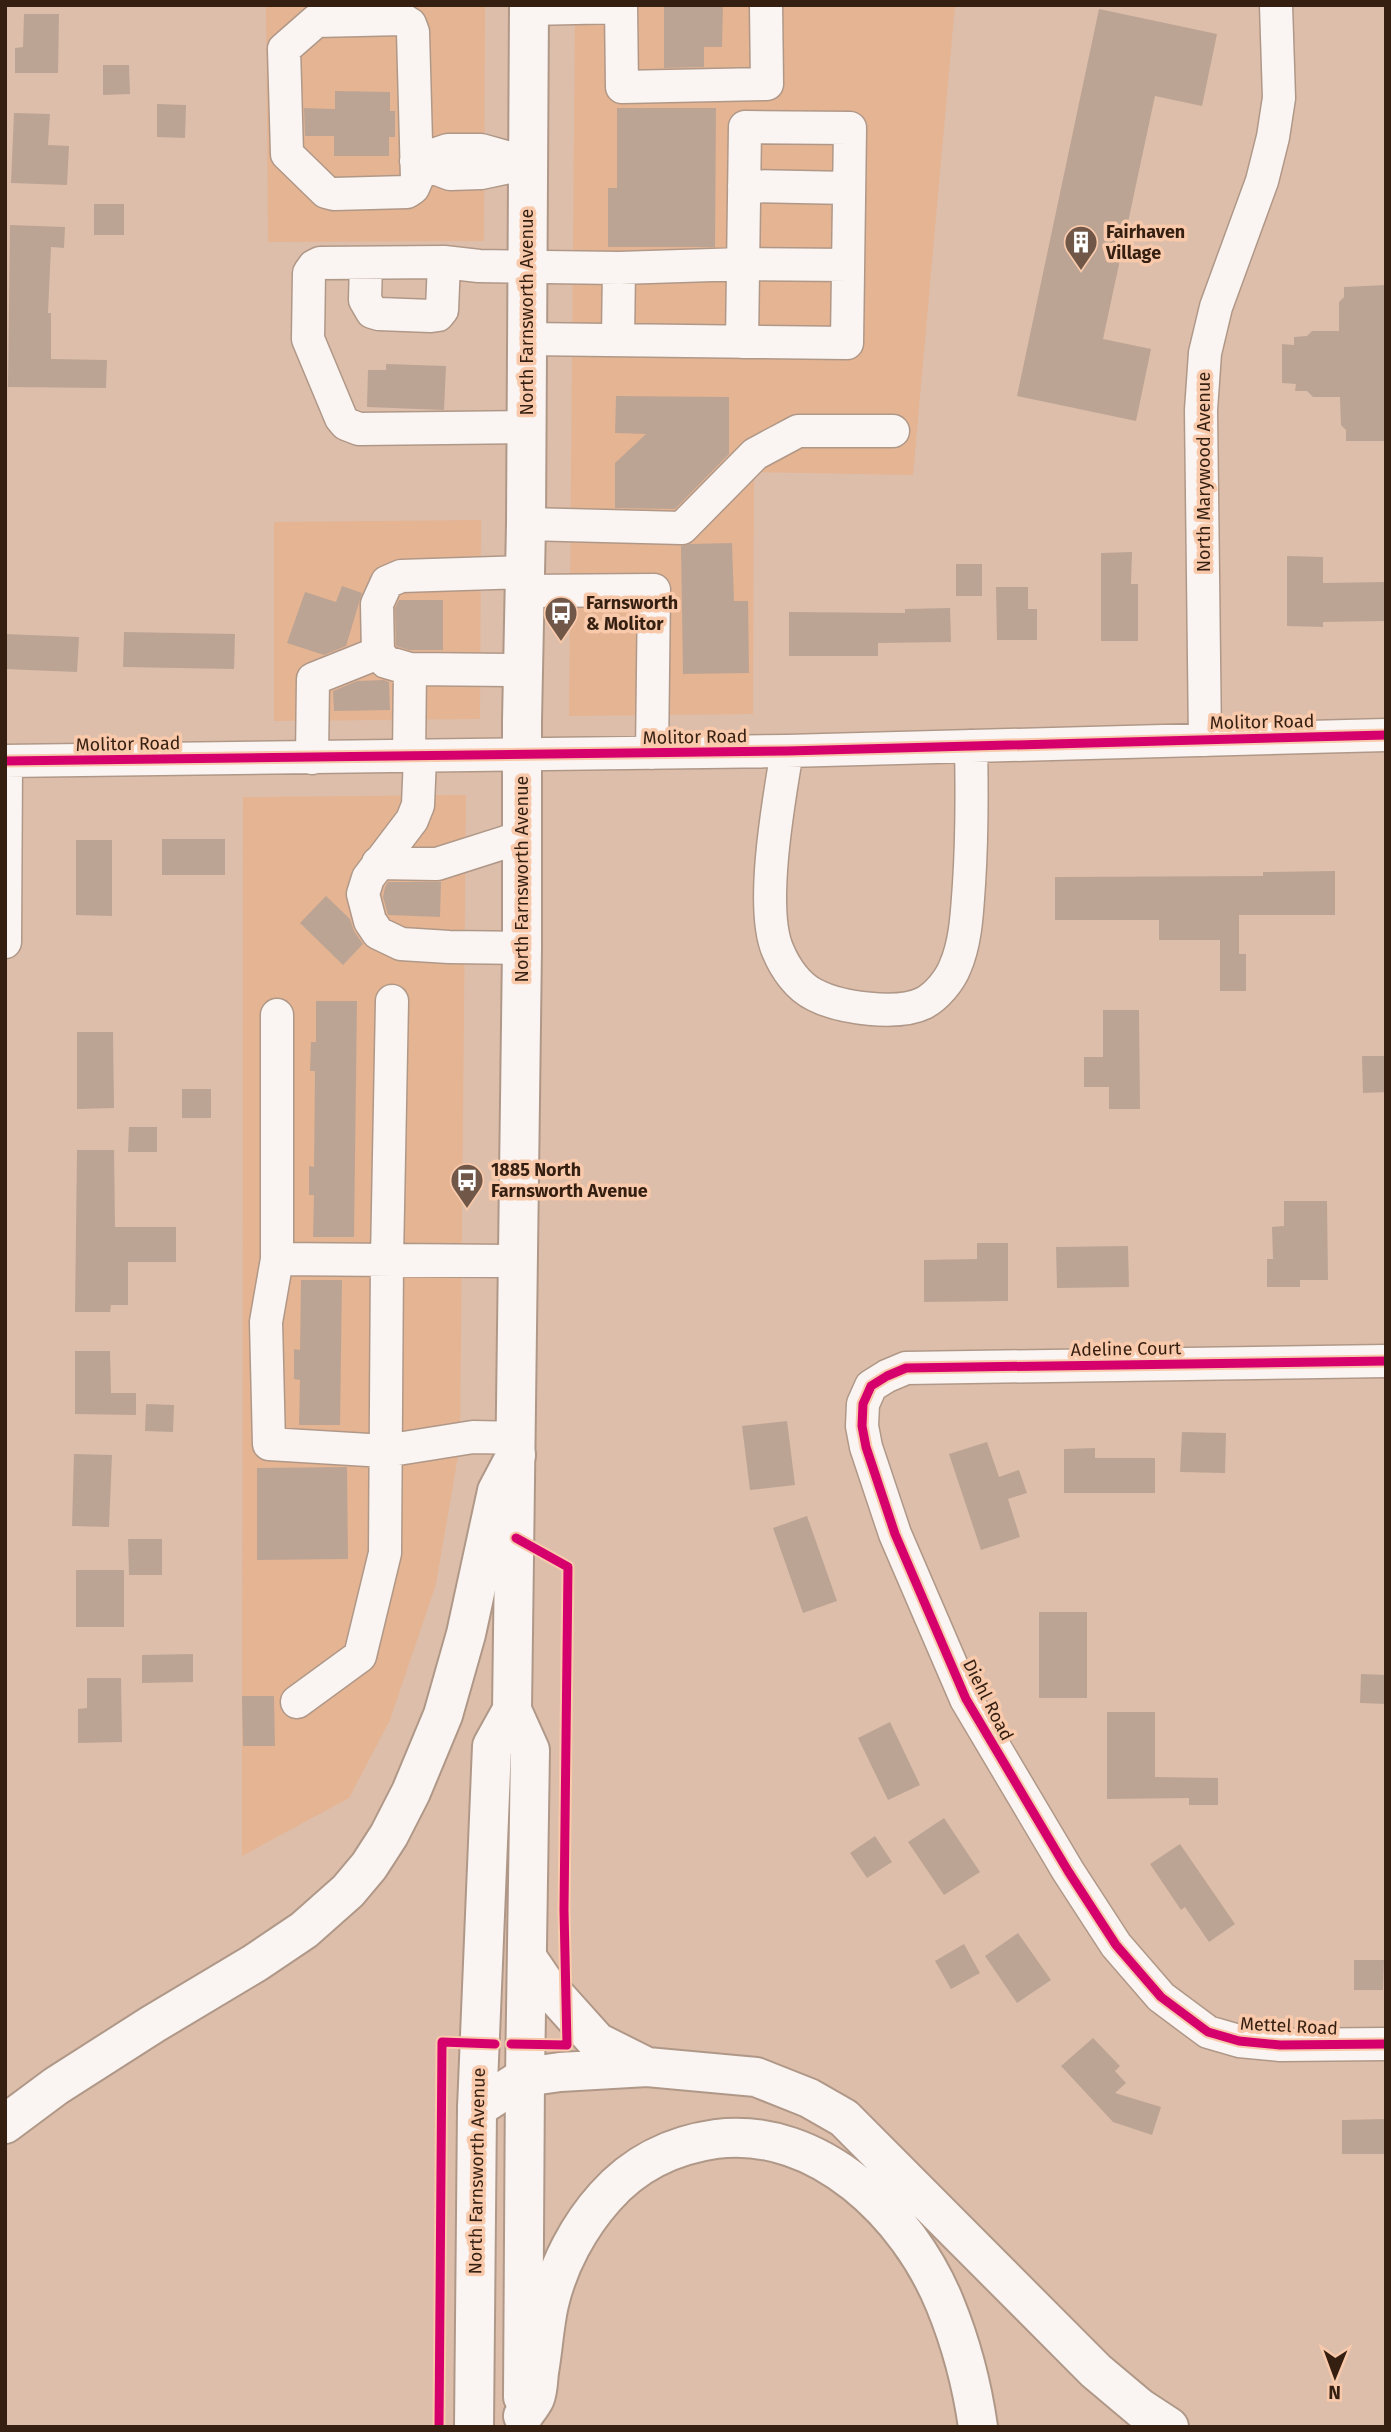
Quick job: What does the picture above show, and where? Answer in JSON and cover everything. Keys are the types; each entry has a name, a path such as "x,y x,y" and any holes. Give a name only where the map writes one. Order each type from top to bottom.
{"main road":[{"name":"North Farnsworth Avenue","path":"523,2421 530,1750 512,1710 519,1261 529,7"},
{"path":"5,2124 56,2086 304,1930 348,1891 369,1866 411,1792 443,1714 467,1634 497,1491 516,1446"},
{"name":"North Farnsworth Avenue","path":"474,2427 477,2108 492,1746 512,1710"},
{"path":"528,1959 545,1984 591,2037 647,2067"},
{"path":"477,2108 525,2077 560,2072 647,2067 756,2077 809,2098 844,2118 1096,2371 1140,2408 1169,2427"},
{"path":"523,2421 536,2396 549,2304 568,2253 582,2226 605,2197 646,2163 665,2152 700,2141 728,2138 754,2139 805,2151 850,2180 881,2207 918,2254 945,2302 968,2375 978,2427"}],"street":[{"path":"529,7 621,6 622,87 767,84 765,5"},
{"name":"North Marywood Avenue","path":"1205,740 1201,410 1205,353 1216,307 1262,181 1273,138 1279,98 1276,5"},
{"path":"402,19 410,24 413,32 416,161 417,179 413,188 407,192 326,192 287,154 284,49 316,21 402,19"},
{"path":"527,339 742,342 847,342 850,128 745,127 742,342"},
{"path":"416,161 448,150 481,150 528,163"},
{"path":"744,186 849,188"},
{"path":"366,263 365,300 372,312 431,316 442,310 444,262"},
{"path":"527,427 359,429 346,424 309,346 309,273 314,266 320,263 444,262 478,266 619,268 743,264 848,265"},
{"path":"618,340 619,268"},
{"path":"526,524 682,528 755,454 798,431 893,431"},
{"path":"523,670 410,670 386,662 378,653 377,604 387,582 401,576 654,590 652,753"},
{"path":"312,758 313,680 378,653"},
{"path":"410,670 418,805 412,820 368,878 363,894 370,921 378,933 401,944 522,948"},
{"name":"Molitor Road","path":"6,761 522,756 1386,735"},
{"path":"787,751 776,817 770,915 777,950 794,979 813,995 844,1006 898,1009 924,1003 942,988 954,969 962,947 972,829 971,746"},
{"path":"5,942 6,761"},
{"path":"378,863 437,864 522,837"},
{"path":"297,1702 360,1656 385,1553 392,1001"},
{"path":"277,1015 277,1259 266,1322 269,1444 385,1451 473,1437 516,1446"},
{"path":"277,1259 519,1261"},
{"name":"Adeline Court","path":"872,1386 906,1368 1386,1361"},
{"name":"Diehl Road","path":"872,1386 863,1404 862,1426 866,1447 895,1534 966,1699 1074,1882 1116,1945 1161,1997"},
{"name":"Mettel Road","path":"1161,1997 1208,2032 1239,2041 1280,2045 1386,2045"}],"shaded area":[{"path":"266,5 485,5 484,241 268,242"},
{"path":"575,5 955,5 913,475 754,472 753,714 569,716"},
{"path":"481,520 480,719 274,721 274,522"},
{"path":"466,795 460,1444 436,1584 390,1720 349,1798 242,1856 243,797"}],"building":[{"path":"664,5 723,5 722,47 704,47 704,67 664,68"},
{"path":"1099,9 1217,34 1202,106 1155,96 1103,339 1151,349 1136,421 1017,396"},
{"path":"24,14 59,14 58,73 15,73 15,48 23,47"},
{"path":"103,65 129,65 130,94 103,95"},
{"path":"335,91 390,92 390,111 395,111 395,137 389,137 389,156 334,156 334,136 305,136 304,108 335,109"},
{"path":"157,104 186,105 185,138 157,137"},
{"path":"617,108 716,108 715,247 608,247 608,188 617,188"},
{"path":"14,113 50,114 48,145 69,146 67,185 11,183"},
{"path":"94,204 124,204 124,235 94,235"},
{"path":"10,225 65,227 64,248 51,247 48,313 51,313 51,359 107,360 106,388 8,387"},
{"path":"1386,285 1386,441 1346,441 1346,430 1341,425 1340,397 1313,397 1307,391 1295,391 1296,384 1282,383 1282,344 1294,345 1294,337 1307,336 1312,331 1339,331 1339,302 1344,297 1344,287"},
{"path":"386,364 446,366 444,410 367,407 368,370 386,370"},
{"path":"616,396 729,397 729,454 675,509 615,508 615,463 646,434 615,433"},
{"path":"732,543 734,601 748,601 749,673 683,674 681,546"},
{"path":"1132,552 1131,584 1138,584 1138,641 1101,641 1101,553"},
{"path":"1287,556 1323,557 1323,583 1386,582 1386,621 1323,622 1323,627 1287,626"},
{"path":"956,564 982,564 982,596 956,596"},
{"path":"342,586 362,593 346,646 324,655 287,643 305,592 336,602"},
{"path":"996,587 1028,587 1028,609 1037,609 1037,640 997,640"},
{"path":"399,600 443,600 443,650 409,650 396,646 395,608"},
{"path":"950,608 951,642 878,643 878,656 789,656 789,612 905,613 905,609"},
{"path":"124,632 235,634 234,669 123,667"},
{"path":"5,634 79,637 77,672 5,669"},
{"path":"357,681 389,682 390,710 334,711 333,691"},
{"path":"162,839 225,839 225,875 162,875"},
{"path":"76,840 112,840 112,916 76,915"},
{"path":"1335,871 1335,915 1239,915 1239,954 1246,954 1246,991 1220,991 1220,940 1159,940 1159,920 1055,920 1055,877 1263,876 1263,872"},
{"path":"388,882 441,882 440,917 388,915 383,897"},
{"path":"326,896 350,919 363,944 343,965 300,923"},
{"path":"316,1001 357,1001 354,1237 313,1237 314,1195 309,1195 309,1166 314,1167 315,1071 310,1071 311,1042 316,1042"},
{"path":"1103,1010 1139,1010 1140,1109 1109,1109 1109,1087 1084,1087 1084,1057 1103,1057"},
{"path":"77,1032 113,1032 114,1108 77,1109"},
{"path":"1362,1056 1386,1056 1386,1092 1363,1093"},
{"path":"182,1089 211,1089 211,1118 182,1118"},
{"path":"129,1127 157,1127 157,1152 128,1152"},
{"path":"77,1150 114,1150 115,1227 176,1227 176,1262 128,1262 128,1305 111,1305 110,1312 75,1312"},
{"path":"1284,1201 1327,1201 1328,1280 1300,1280 1300,1287 1267,1287 1267,1259 1273,1259 1272,1227 1284,1226"},
{"path":"977,1243 1008,1243 1008,1301 924,1302 924,1260 977,1259"},
{"path":"1128,1246 1129,1287 1057,1288 1056,1247"},
{"path":"301,1280 342,1280 340,1425 299,1425 300,1380 294,1379 294,1349 300,1350"},
{"path":"75,1351 110,1351 111,1393 136,1393 136,1415 75,1414"},
{"path":"146,1404 174,1405 173,1432 145,1431"},
{"path":"787,1421 795,1485 750,1490 742,1426"},
{"path":"1182,1432 1226,1433 1225,1473 1180,1472"},
{"path":"987,1442 999,1477 1019,1470 1027,1493 1008,1499 1020,1537 981,1550 949,1454"},
{"path":"1095,1448 1095,1458 1155,1458 1155,1493 1064,1493 1064,1449"},
{"path":"74,1454 112,1455 109,1527 72,1526"},
{"path":"347,1467 348,1559 257,1560 257,1468"},
{"path":"807,1516 837,1601 803,1613 773,1528"},
{"path":"128,1539 162,1539 162,1575 129,1575"},
{"path":"76,1570 124,1570 124,1627 76,1627"},
{"path":"1039,1612 1087,1612 1087,1698 1039,1698"},
{"path":"193,1654 193,1682 142,1683 142,1655"},
{"path":"1361,1674 1386,1675 1386,1704 1360,1703"},
{"path":"87,1678 121,1678 122,1742 78,1743 78,1709 87,1708"},
{"path":"242,1696 274,1696 275,1746 243,1746"},
{"path":"1107,1712 1155,1712 1155,1777 1218,1778 1218,1805 1189,1805 1189,1798 1107,1799"},
{"path":"890,1722 920,1785 888,1800 858,1738"},
{"path":"944,1818 980,1872 944,1895 908,1842"},
{"path":"875,1836 892,1862 867,1878 850,1853"},
{"path":"1180,1844 1235,1924 1209,1942 1185,1907 1181,1910 1150,1864"},
{"path":"1018,1933 1051,1980 1017,2003 985,1956"},
{"path":"964,1944 980,1973 951,1989 935,1961"},
{"path":"1354,1960 1384,1960 1383,1990 1354,1990"},
{"path":"1093,2038 1120,2066 1115,2071 1126,2083 1115,2093 1161,2107 1152,2135 1113,2122 1061,2066"},
{"path":"1386,2119 1386,2154 1342,2154 1342,2120"}],"cycle path":[{"path":"5,761 787,751 1386,735"},
{"path":"1386,1361 906,1368 871,1386 863,1404 862,1426 866,1447 895,1534 966,1699 1068,1871 1116,1945 1161,1997 1208,2032 1239,2041 1280,2045 1386,2044"},
{"path":"511,2044 567,2045 564,1910 568,1567 516,1538"},
{"path":"439,2427 442,2042 495,2044"}],"place":[{"name":"Fairhaven Village","path":"1081,272"},
{"name":"Farnsworth & Molitor","path":"561,643"},
{"name":"1885 North Farnsworth Avenue","path":"467,1210"}]}
